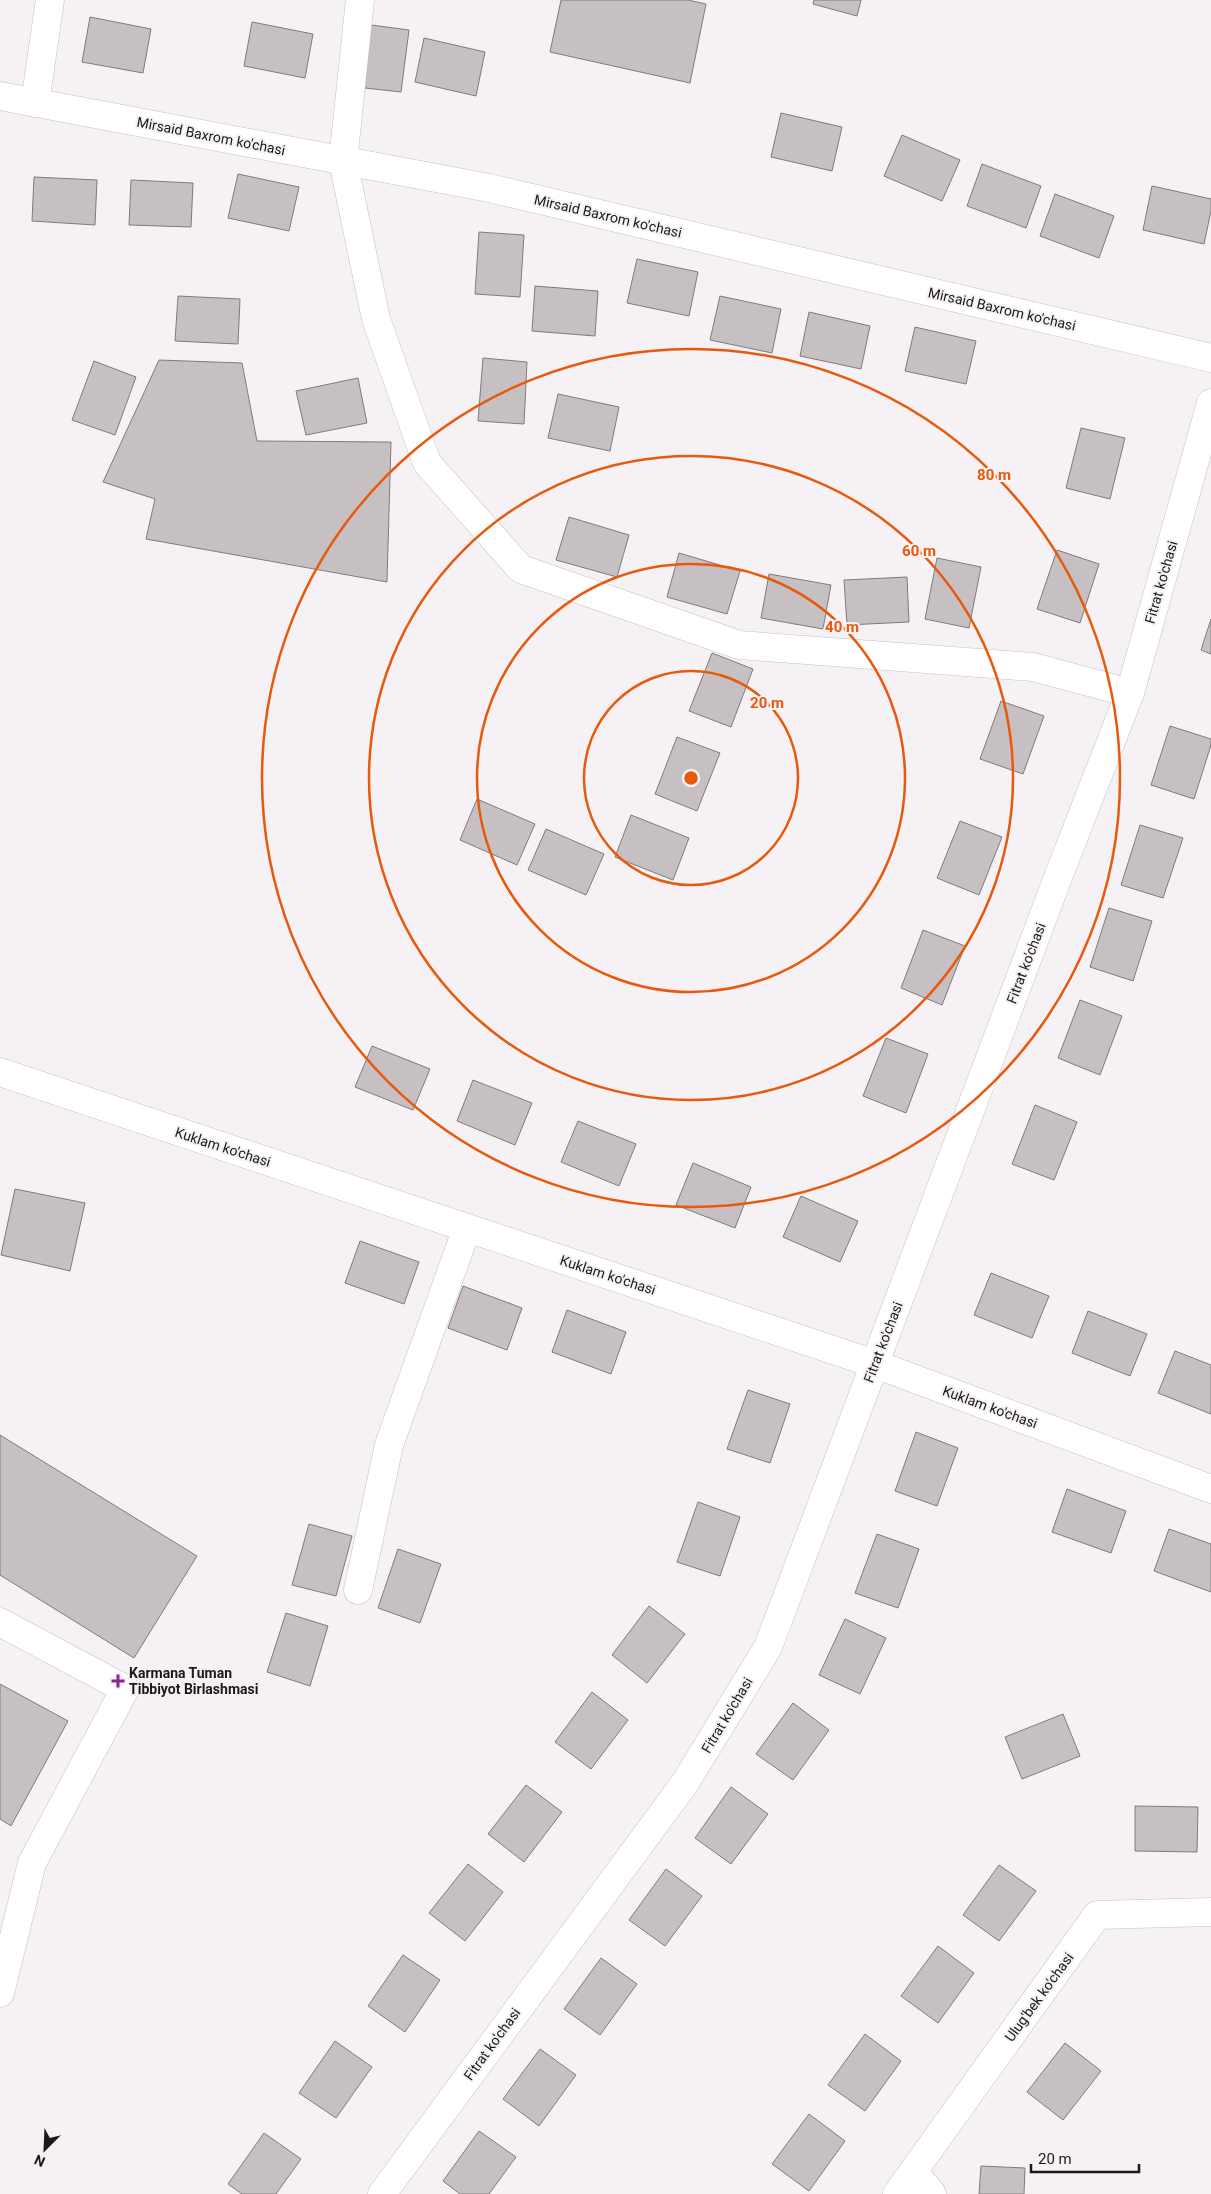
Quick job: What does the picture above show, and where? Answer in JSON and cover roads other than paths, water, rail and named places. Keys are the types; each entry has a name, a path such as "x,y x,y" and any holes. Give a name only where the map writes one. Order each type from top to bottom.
{"street":[{"path":"35,103 50,0"},
{"path":"360,0 343,161 376,318 427,463 521,569 739,645 1033,667 1130,693"},
{"name":"Mirsaid Baxrom ko'chasi","path":"0,96 489,188 1211,358"},
{"name":"Fitrat ko'chasi","path":"382,2194 685,1783 768,1647 1130,693 1211,403"},
{"name":"Kuklam ko'chasi","path":"0,1072 875,1364 1211,1489"},
{"path":"358,1590 389,1445 467,1228"},
{"path":"0,1622 125,1689 32,1863 0,1992"},
{"name":"Ulug'bek ko'chasi","path":"897,2194 1098,1915 1211,1912"},
{"path":"914,2172 932,2194"}],"place":[{"name":"Karmana Tuman Tibbiyot Birlashmasi","path":"118,1681"}]}
